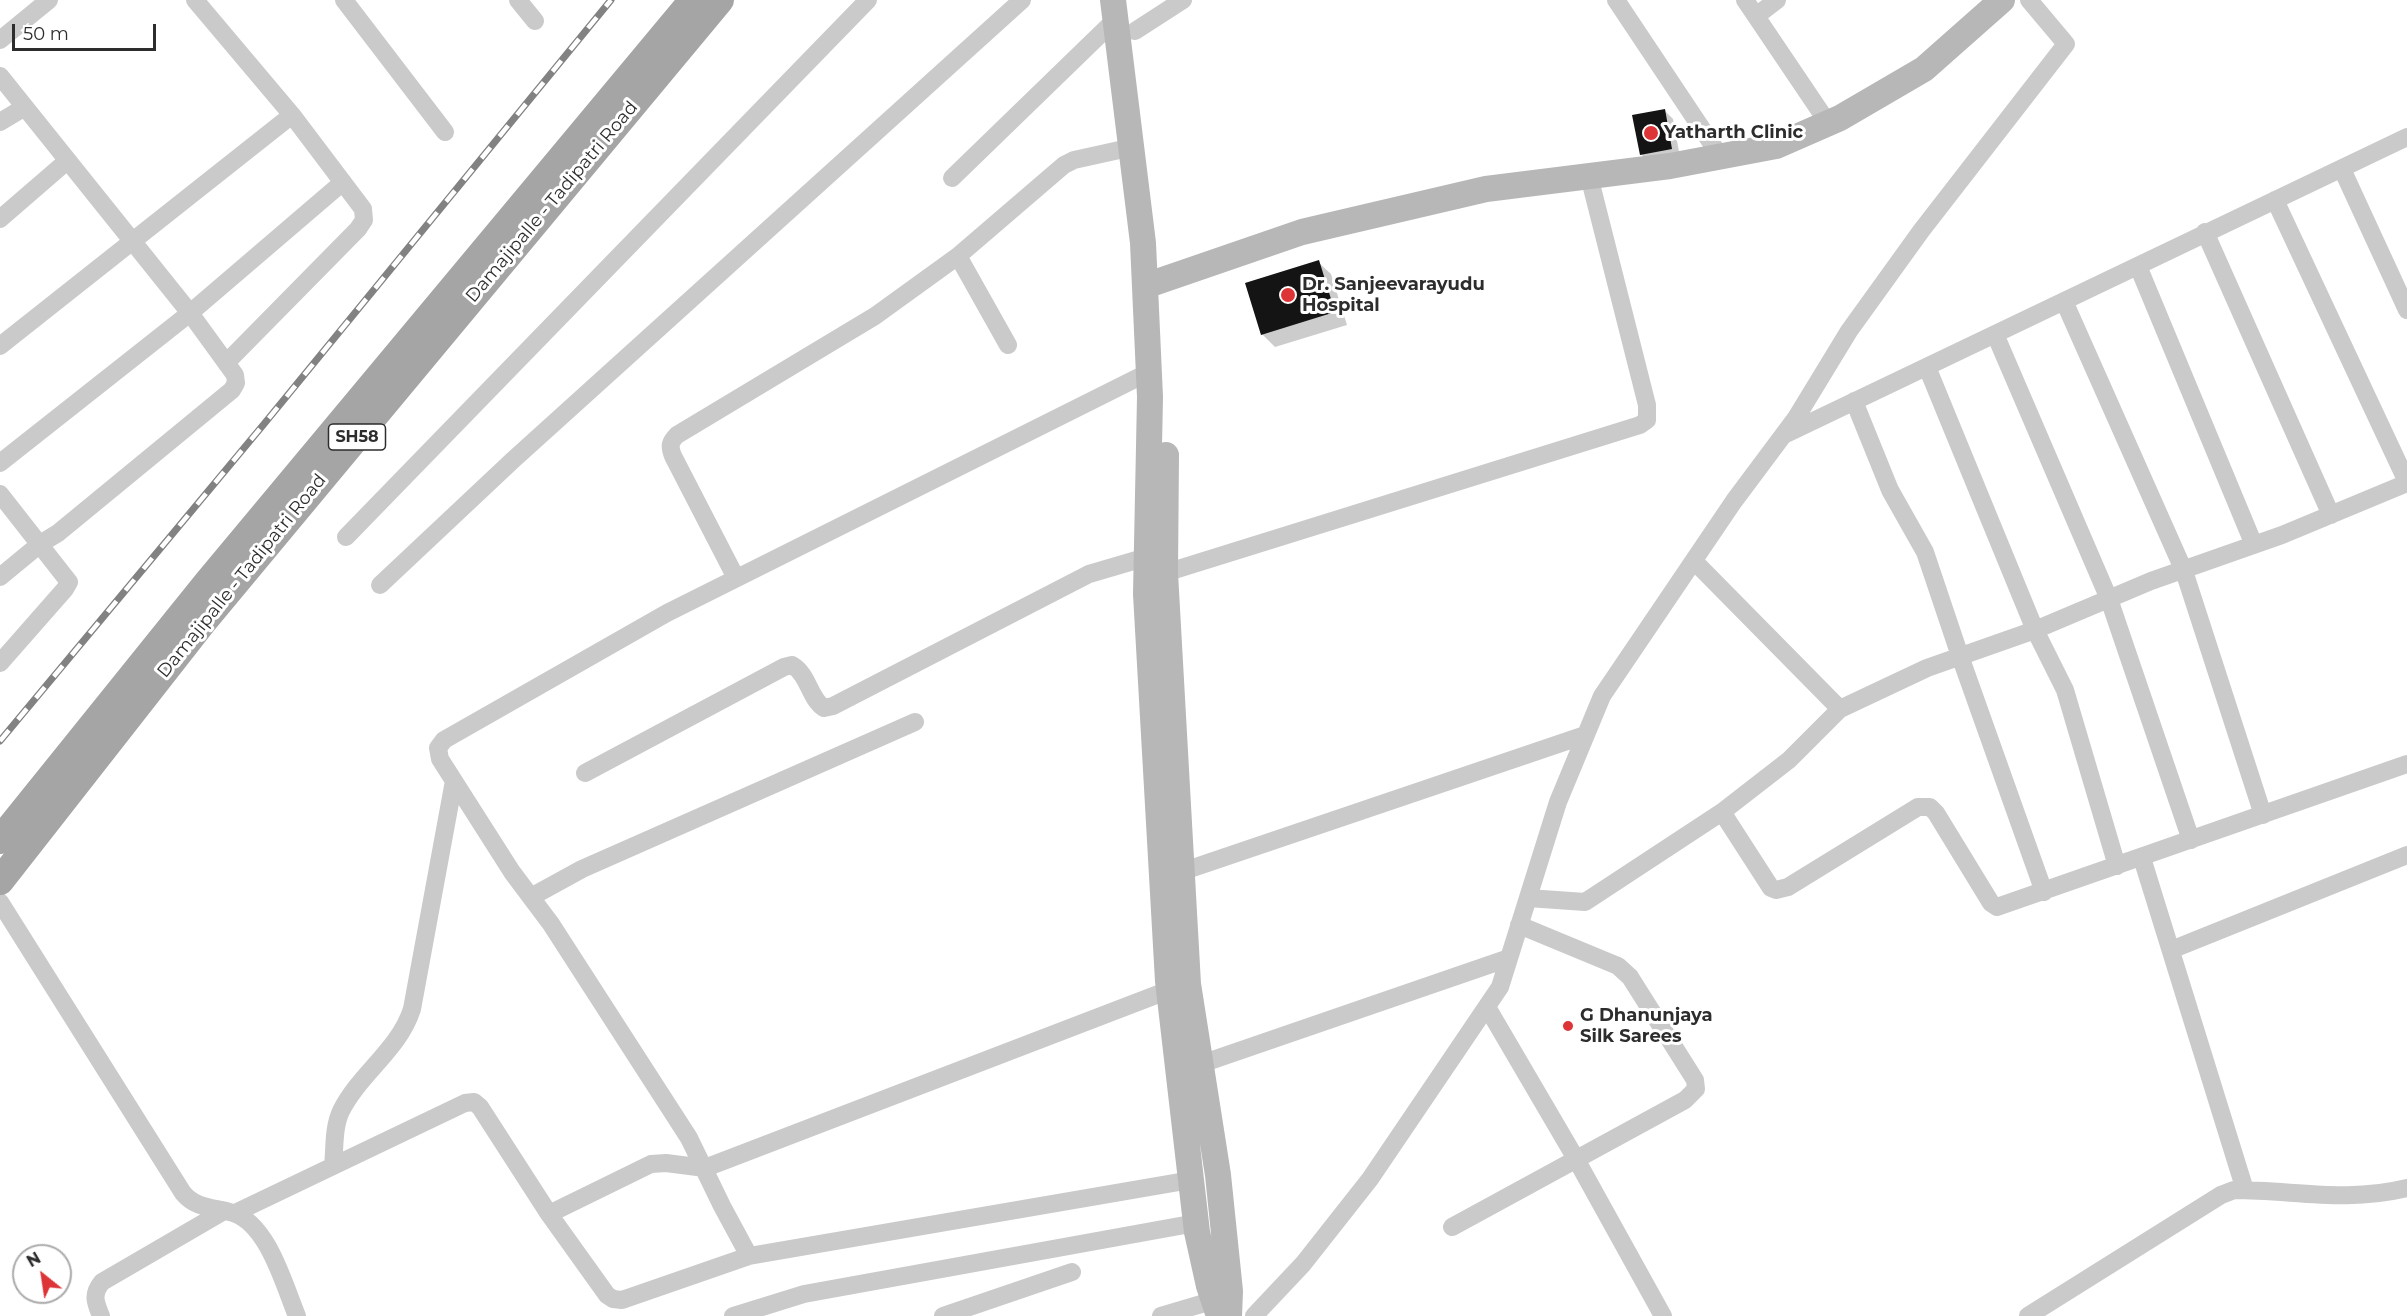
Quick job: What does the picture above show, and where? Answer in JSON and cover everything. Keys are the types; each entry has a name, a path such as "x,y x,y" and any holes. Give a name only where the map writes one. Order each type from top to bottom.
{"main road":[{"name":"Damajipalle - Tadipatri Road","path":"0,840 207,583 693,0"},
{"name":"Damajipalle - Tadipatri Road","path":"0,881 202,623 720,0"},
{"path":"1152,284 1302,232 1486,189 1670,166 1776,146 1828,123 1924,69 2002,0"},
{"path":"1124,13 1132,147 1152,284 1149,372 1156,565"},
{"path":"1124,13 1165,395 1156,565 1146,594 1164,721 1173,874 1222,1208 1230,1291 1221,1311"},
{"path":"1173,874 1169,990 1196,1223 1209,1286 1221,1311"}],"street":[{"path":"195,0 292,115 363,209 364,220 358,229 226,363"},
{"path":"344,0 445,132"},
{"path":"518,0 535,21"},
{"path":"346,537 868,0"},
{"path":"380,585 1022,0"},
{"path":"952,178 1124,13 1183,0"},
{"path":"1616,0 1720,156"},
{"path":"1745,0 1828,123"},
{"path":"1756,16 1777,0"},
{"path":"1254,1316 1303,1264 1370,1179 1500,987 1558,802 1602,696 1734,501 1784,435 1849,332 1921,231 2067,44 2029,0"},
{"path":"0,40 46,1"},
{"path":"0,76 190,313 235,375 236,383 232,390 58,533 40,544 0,577"},
{"path":"0,122 25,107"},
{"path":"0,346 292,115"},
{"path":"1784,435 2407,137"},
{"path":"736,579 673,456 670,449 671,441 677,435 875,316 958,256 1064,165 1074,160 1132,147"},
{"path":"0,219 67,161"},
{"path":"2342,169 2407,310"},
{"path":"585,773 784,667 792,666 800,670 819,704 824,708 832,706 1089,574 1156,565 1629,428 1647,420 1647,405 1589,176"},
{"path":"0,463 190,313 342,182"},
{"path":"1528,898 1585,902 1722,812 1789,760 1840,709 1927,668 2035,630 2151,581 2254,545 2407,483 2275,200"},
{"path":"2205,232 2331,515"},
{"path":"958,256 1008,345"},
{"path":"2138,266 2254,545"},
{"path":"2064,301 2184,571 2263,815"},
{"path":"1995,334 2109,599 2191,840"},
{"path":"1927,366 2035,630 2065,690 2117,866"},
{"path":"749,1256 689,1138 558,934 512,872 440,759 438,748 444,740 667,613 1149,372"},
{"path":"1854,401 1890,490 1925,552 2044,892"},
{"path":"0,494 69,582 0,663"},
{"path":"1694,561 1840,709"},
{"path":"531,897 582,869 915,722"},
{"path":"1173,874 1585,735"},
{"path":"1722,812 1771,888 1776,890 1788,887 1918,807 1930,807 1936,813 1991,903 1997,907 2407,764"},
{"path":"333,1166 336,1127 340,1113 407,1025 454,781"},
{"path":"2171,950 2407,855"},
{"path":"2142,858 2245,1190"},
{"path":"0,902 183,1192 190,1201 200,1206 229,1212 262,1236 297,1316"},
{"path":"1452,1227 1685,1100 1696,1089 1695,1080 1630,977 1618,966 1519,925"},
{"path":"1201,1064 1509,958"},
{"path":"549,1214 651,1164 666,1163 705,1168 1169,990"},
{"path":"1487,1007 1576,1159 1663,1316"},
{"path":"101,1316 95,1302 95,1291 102,1282 229,1212 333,1166 465,1103 474,1102 480,1107 549,1214 607,1295 622,1300 749,1256 1191,1180"},
{"path":"2028,1316 2221,1195 2234,1190 2348,1197 2388,1193 2407,1188"},
{"path":"733,1316 804,1294 1196,1223"},
{"path":"943,1316 1072,1272"},
{"path":"1161,1316 1221,1311"}],"building":[{"path":"1665,109 1672,149 1640,155 1632,115"},
{"path":"1319,260 1335,312 1261,335 1245,283"}],"railway":[{"path":"0,741 264,424 611,0"}],"place":[{"name":"Yatharth Clinic","path":"1651,133"},
{"name":"Dr. Sanjeevarayudu Hospital","path":"1288,295"},
{"name":"G Dhanunjaya Silk Sarees","path":"1568,1026"}]}
